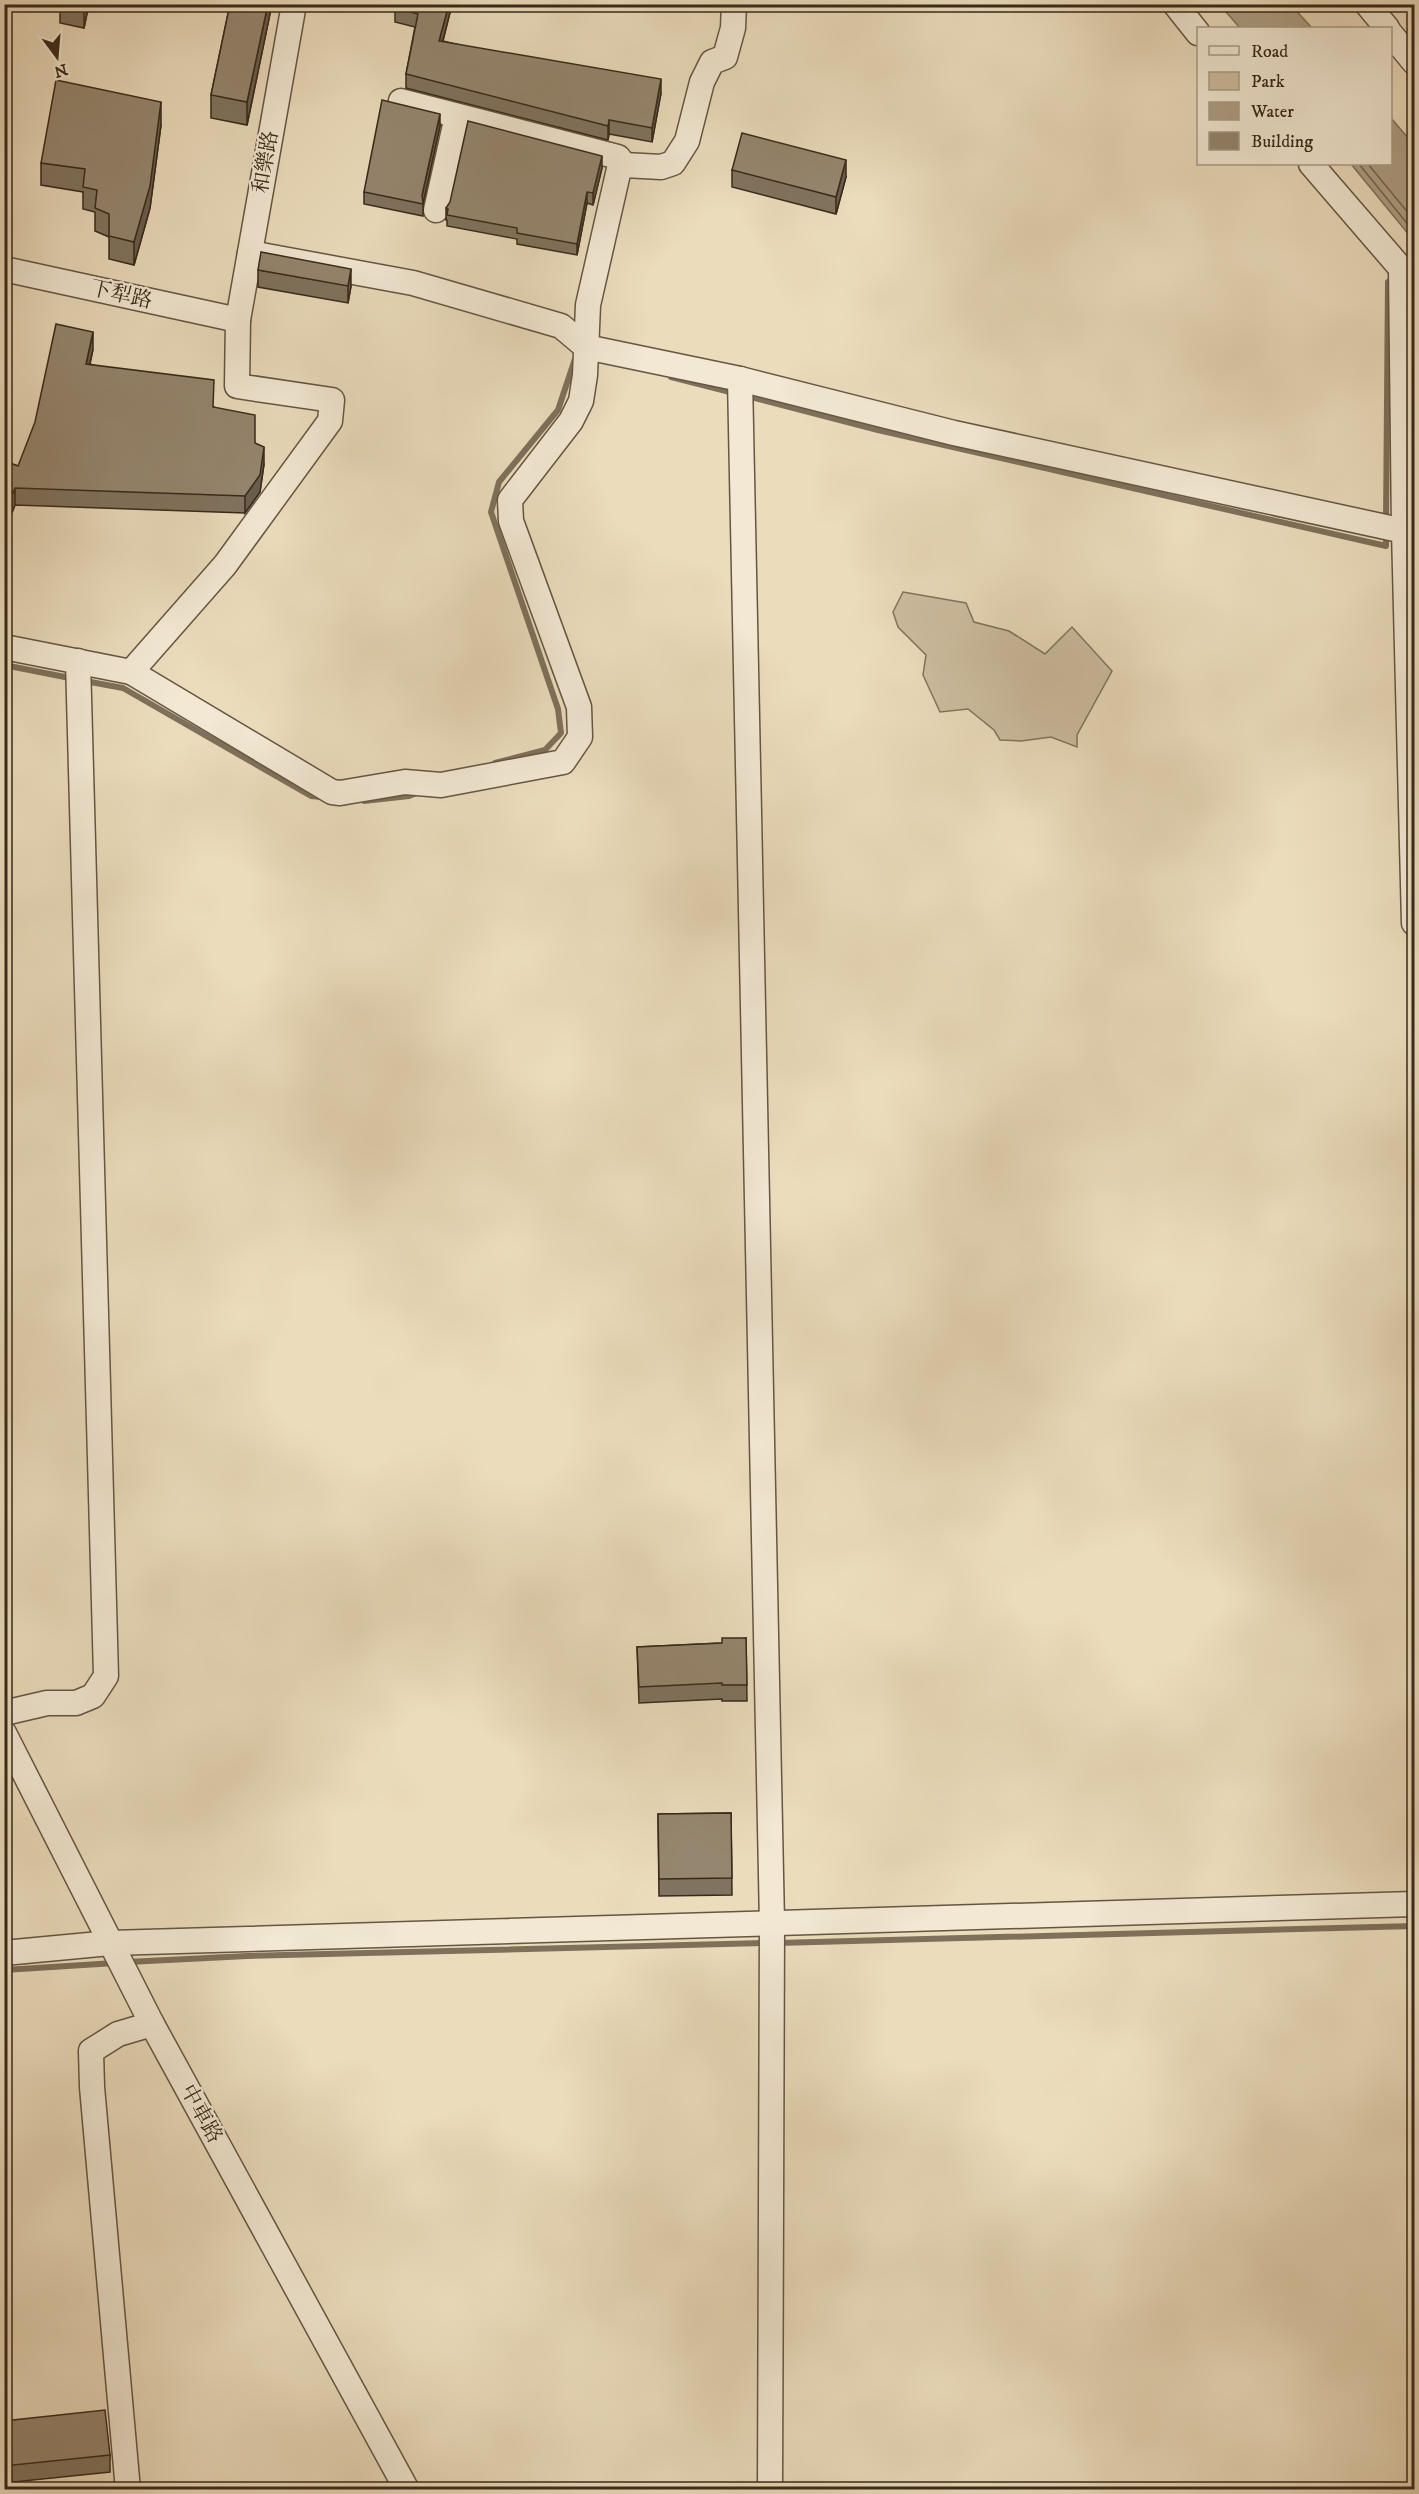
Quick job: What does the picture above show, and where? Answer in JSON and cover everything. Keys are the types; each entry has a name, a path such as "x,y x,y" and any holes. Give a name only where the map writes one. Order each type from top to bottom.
{"street":[{"name":"和樂路","path":"131,672 225,566 330,421 332,400 237,386 238,320 294,4"},
{"path":"4,647 131,672 332,792 340,793 405,782 441,784 563,762 580,737 579,707 511,521 510,500 571,421 581,401 585,375 588,305 619,169 624,165 661,167 673,163 687,141 702,82 712,62 725,57 733,28 734,4"},
{"path":"1175,4 1197,32"},
{"path":"1367,4 1386,27"},
{"path":"1392,35 1414,62"},
{"path":"401,101 618,157 624,165"},
{"path":"436,210 457,116"},
{"path":"1312,165 1408,275 1404,531 1414,923"},
{"path":"250,254 412,283 561,326 586,347 740,379 954,433 1404,531"},
{"name":"下犁路","path":"4,269 238,320"},
{"path":"740,379 772,1923 770,2490"},
{"path":"4,1713 46,1703 76,1703 93,1696 106,1676 78,661"},
{"name":"中車路","path":"4,1733 152,2024 407,2490"},
{"path":"4,1953 110,1943 1414,1904"},
{"path":"128,2490 92,2087 91,2051 118,2034 152,2024"}],"green space":[{"path":"903,592 966,603 974,622 1009,631 1045,654 1072,627 1112,671 1077,735 1077,747 1051,737 1021,741 1000,740 994,730 968,709 940,712 923,675 926,655 898,627 893,612"}],"water":[{"path":"1220,5 1291,5 1311,27 1239,27"},
{"path":"1392,119 1414,145 1414,241 1352,165 1392,165"}],"building":[{"path":"60,4 85,4 84,10"},
{"path":"230,4 268,4 247,102 211,95"},
{"path":"396,4 449,4 439,41 661,79 652,128 609,120 608,126 406,74 418,14 395,8"},
{"path":"56,80 161,102 150,186 134,242 109,236 109,214 95,208 97,190 83,187 85,169 41,163"},
{"path":"382,100 440,114 422,195 423,204 364,192"},
{"path":"468,121 602,156 593,193 587,192 577,244 517,233 517,228 447,215 448,209 446,208 450,202"},
{"path":"742,133 846,160 836,197 732,170"},
{"path":"261,252 351,269 348,286 258,270"},
{"path":"56,324 93,332 86,364 214,380 213,407 255,415 255,443 264,447 260,475 245,496 15,488 7,507 4,506 4,461 18,466 35,422"},
{"path":"722,1638 746,1638 747,1685 722,1685 722,1683 639,1687 637,1647 722,1643"},
{"path":"731,1813 732,1878 659,1879 658,1814"},
{"path":"105,2410 110,2455 4,2466 4,2421"}],"waterway":[{"path":"1386,523 1388,282 1394,278"},
{"path":"495,763 545,750 561,733 558,709 491,512 499,482 558,410 575,359"},
{"path":"671,377 734,393"},
{"path":"747,396 878,430 1386,546 1386,533"},
{"path":"4,665 75,679"},
{"path":"85,681 123,688 311,796 321,797"},
{"path":"364,801 409,796 419,792"},
{"path":"778,1943 1414,1926"},
{"path":"128,1962 247,1956 768,1943"},
{"path":"4,1970 115,1963"}]}
